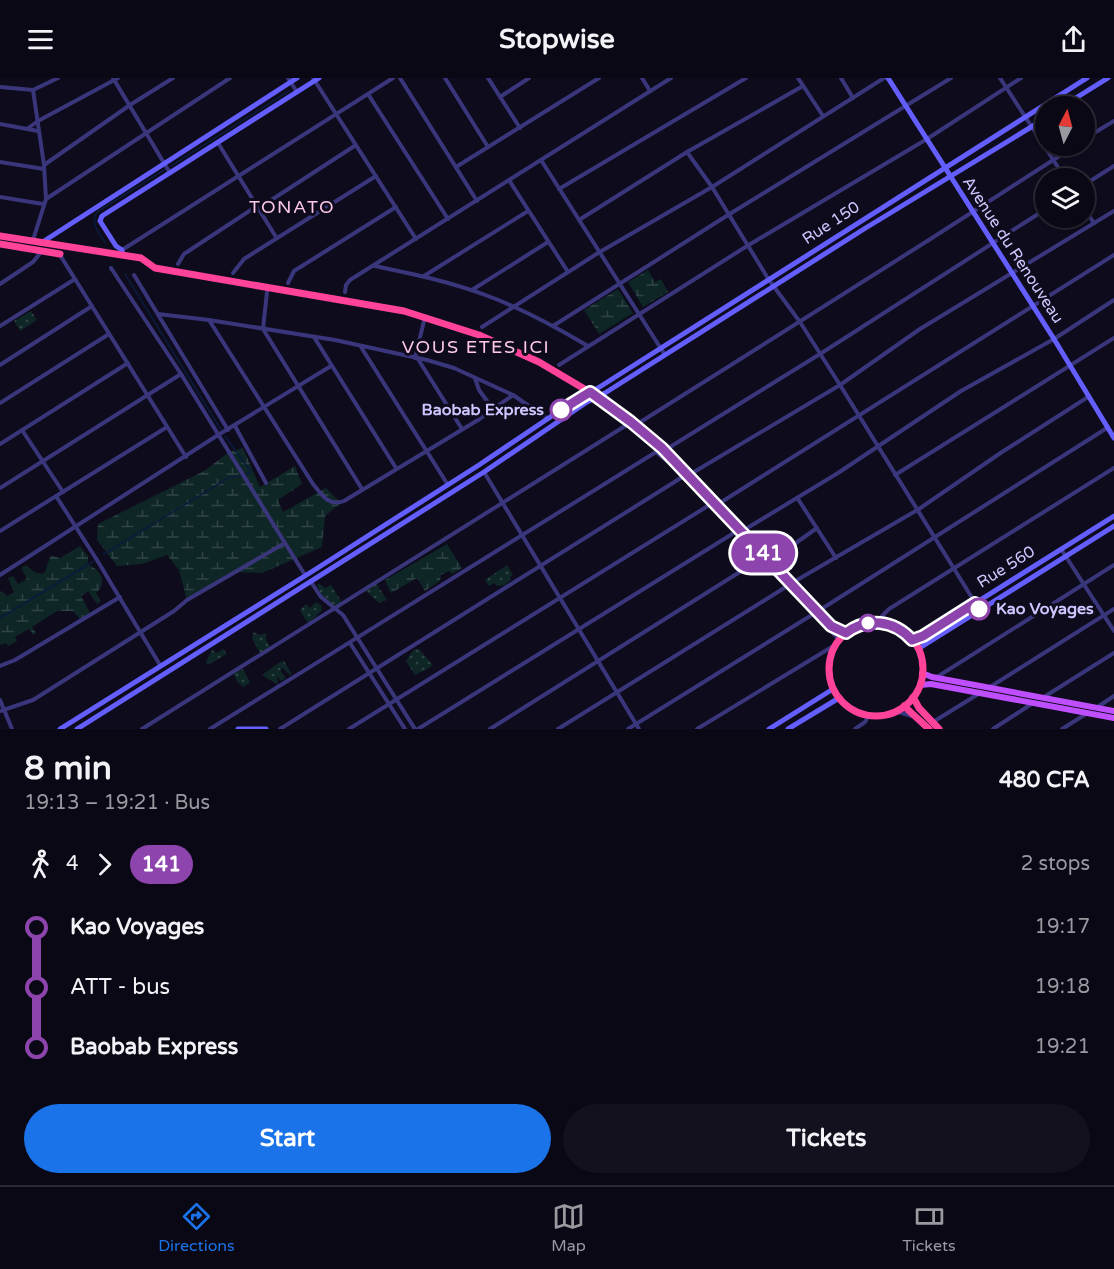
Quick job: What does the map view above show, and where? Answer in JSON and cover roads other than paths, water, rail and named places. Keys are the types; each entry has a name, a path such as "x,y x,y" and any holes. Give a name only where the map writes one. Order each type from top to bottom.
{"highway":[{"path":"0,236 32,241 60,254"},
{"path":"0,244 122,252 141,258 154,268 379,306 425,316 519,352 553,369 598,397 662,448 831,626 846,633"},
{"path":"880,623 898,628 912,640 922,660 922,673 920,685 904,706 885,715 869,715 852,709 839,698 833,689 829,665 837,643 846,633 862,624 880,623"},
{"path":"913,697 929,727"},
{"path":"904,706 929,727 939,729"}],"main road":[{"path":"41,247 164,163 290,80 297,78"},
{"name":"Avenue du Renouveau","path":"886,78 1054,339 1114,438"},
{"name":"Rue 150","path":"60,729 1087,78"},
{"path":"1079,96 1108,78"},
{"path":"122,252 100,221 102,216 316,79"},
{"name":"Rue 150","path":"77,729 484,472 557,422 1035,124"},
{"path":"859,221 864,229"},
{"name":"Rue 560","path":"912,640 923,636 1114,516"},
{"name":"Rue 560","path":"918,649 1114,526"},
{"path":"922,673 1114,711"},
{"path":"920,685 931,684 1114,718"},
{"path":"769,729 833,689"},
{"path":"788,729 839,698"},
{"path":"238,729 266,729"}],"street":[{"path":"0,87 33,90 58,78"},
{"path":"0,162 44,167 130,105 173,78"},
{"path":"46,198 230,78"},
{"path":"122,252 393,78"},
{"path":"400,78 477,201"},
{"path":"445,78 488,147"},
{"path":"488,78 520,128"},
{"path":"500,97 529,78"},
{"path":"456,167 599,78"},
{"path":"642,78 650,91"},
{"path":"345,292 350,280 671,78"},
{"path":"559,189 746,78"},
{"path":"798,78 823,116"},
{"path":"841,78 853,98"},
{"path":"482,327 598,253 712,187 886,78"},
{"path":"553,326 951,78"},
{"path":"1000,78 1059,168"},
{"path":"559,364 747,246 927,139 1021,78"},
{"path":"27,129 115,79 170,173"},
{"path":"316,79 416,239"},
{"path":"290,80 297,92"},
{"path":"579,220 687,152 803,86"},
{"path":"32,241 46,198 33,90"},
{"path":"368,94 448,219"},
{"path":"1095,132 1114,121"},
{"path":"0,124 38,131"},
{"path":"219,143 276,237"},
{"path":"178,264 184,254 356,145"},
{"path":"687,152 712,187 769,280 800,322 979,609"},
{"path":"642,422 1058,156"},
{"path":"542,159 598,253 665,355"},
{"path":"1095,177 1114,166"},
{"path":"233,273 244,259 276,237 376,176"},
{"path":"509,180 568,272"},
{"path":"0,197 43,204"},
{"path":"288,283 294,271 396,207"},
{"path":"423,276 528,211"},
{"path":"1095,222 1114,211"},
{"path":"670,447 1035,216"},
{"path":"694,472 840,385 920,329 1086,228"},
{"path":"472,290 548,242"},
{"path":"0,284 40,256 41,247"},
{"path":"60,254 186,457"},
{"path":"723,501 1114,255"},
{"path":"374,266 423,276 472,290 553,326 588,346"},
{"path":"111,268 181,374 305,575"},
{"path":"134,275 228,430"},
{"path":"0,326 75,279"},
{"path":"267,291 263,329 362,489"},
{"path":"749,527 798,499 961,392 1054,339 1114,300"},
{"path":"0,365 92,306"},
{"path":"158,314 313,336 446,365 513,395 548,419"},
{"path":"209,320 313,484 329,502 338,503 462,429 513,395"},
{"path":"423,321 416,358 462,429"},
{"path":"0,403 109,334"},
{"path":"313,336 396,468"},
{"path":"896,475 1114,338"},
{"path":"361,347 448,484"},
{"path":"0,444 128,363"},
{"path":"0,575 218,435 331,366"},
{"path":"0,488 181,374"},
{"path":"475,378 479,390 493,409"},
{"path":"797,580 918,509 1088,397"},
{"path":"235,426 266,483"},
{"path":"142,729 625,426"},
{"path":"0,531 167,427"},
{"path":"823,608 1107,428"},
{"path":"22,430 63,492"},
{"path":"210,729 656,452 684,476 789,585 815,613 837,643 697,729"},
{"path":"880,623 882,616 889,609 1114,468"},
{"path":"484,472 639,729"},
{"path":"280,729 684,476"},
{"path":"56,496 160,665"},
{"path":"798,499 836,558"},
{"path":"349,729 711,504"},
{"path":"776,557 817,528"},
{"path":"311,582 321,597 343,615 416,729 737,531"},
{"path":"2,711 33,700 188,600 285,543"},
{"path":"1062,549 1114,631"},
{"path":"490,729 762,558"},
{"path":"936,677 1114,565"},
{"path":"558,729 789,585"},
{"path":"0,666 15,660 120,597"},
{"path":"990,687 1114,609"},
{"path":"628,729 815,613"},
{"path":"350,643 405,729"},
{"path":"1043,698 1114,652"},
{"path":"895,711 910,715 929,727 980,693"},
{"path":"1096,708 1114,696"},
{"path":"0,700 2,711 12,729"},
{"path":"993,729 1033,703"},
{"path":"1062,729 1086,714"},
{"path":"855,729 865,722 869,715"}],"waterway":[{"path":"171,166 289,91"},
{"path":"105,242 95,224 97,212 164,170"},
{"path":"125,274 221,430"},
{"path":"104,554 230,477 242,476 251,472 225,436"},
{"path":"0,618 94,561"}],"place":[{"name":"Baobab Express","path":"561,410"},
{"name":"Kao Voyages","path":"979,609"}],"district":[{"name":"TONATO","path":"292,207"},
{"name":"VOUS ETES ICI","path":"476,347"}]}
